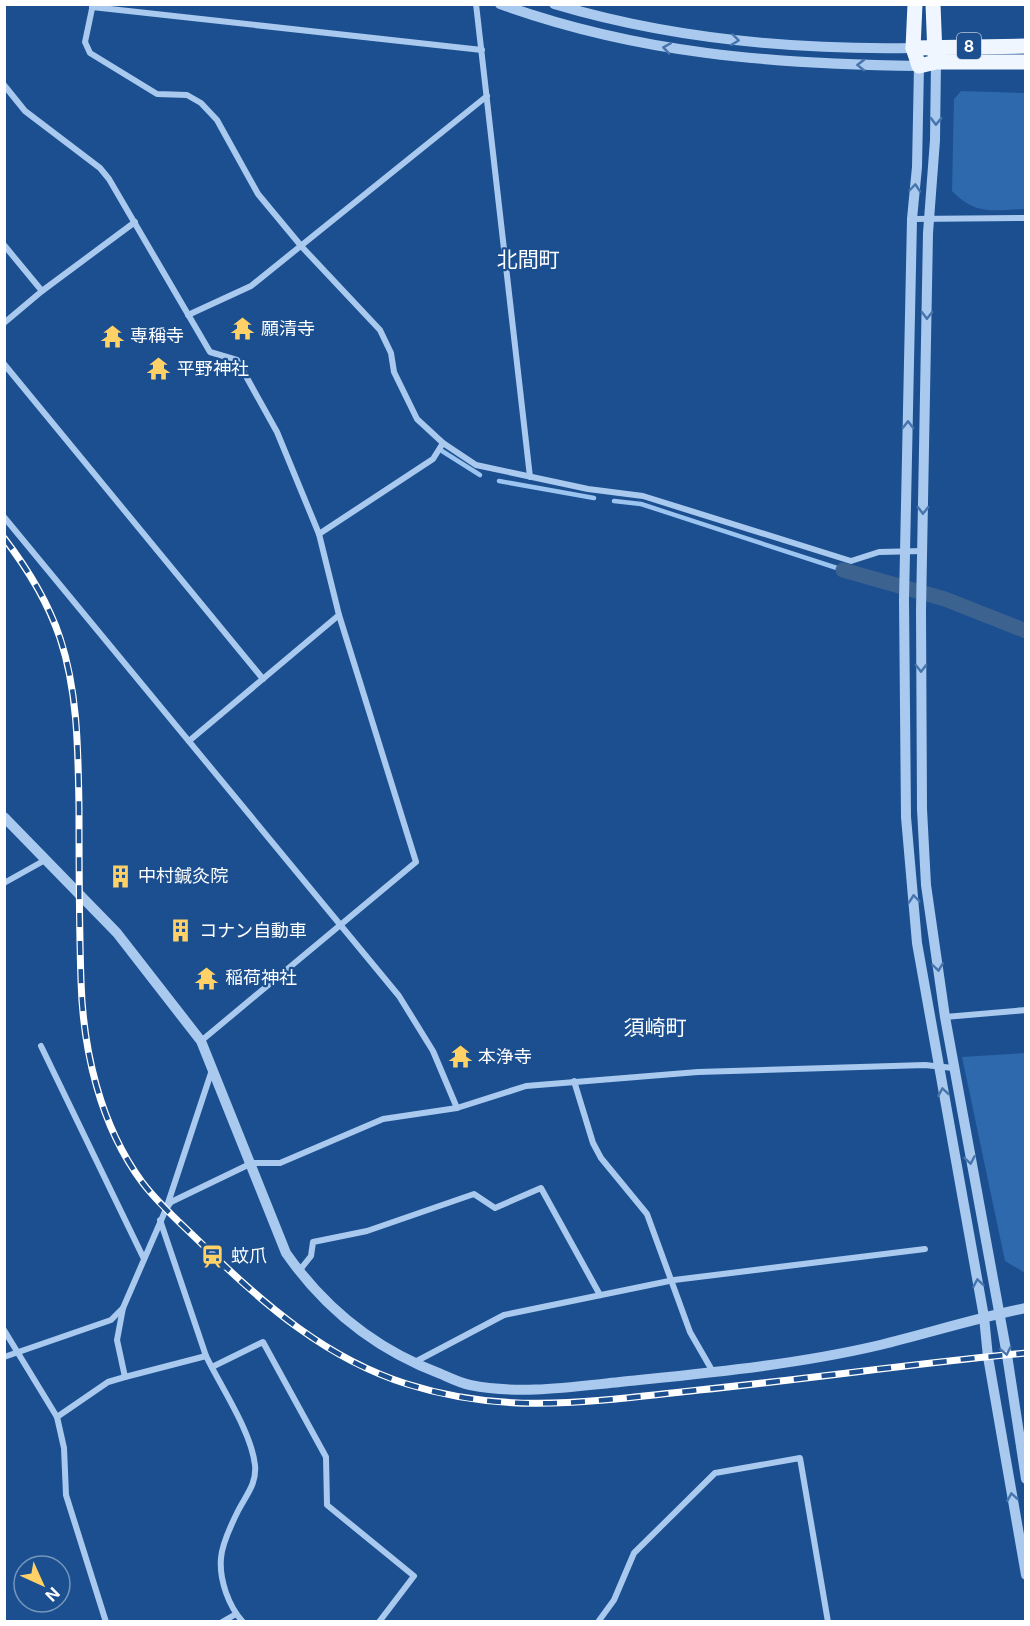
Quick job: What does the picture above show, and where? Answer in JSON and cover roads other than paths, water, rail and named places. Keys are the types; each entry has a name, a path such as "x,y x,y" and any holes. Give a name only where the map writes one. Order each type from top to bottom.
{"main road":[{"path":"915,4 913,48 919,66"},
{"name":"8","path":"933,4 933,46 936,62"},
{"name":"8","path":"913,48 1026,46"},
{"name":"8","path":"919,66 936,62 1026,62"}],"street":[{"path":"476,4 530,477"},
{"path":"500,4 548,22 601,36 741,59 814,64 919,66 917,167 912,219 904,600 906,817 917,943 984,1317 988,1357 1026,1575"},
{"path":"554,4 627,24 694,36 842,50 913,48"},
{"path":"482,50 92,5 85,42 90,53 157,94 187,95 201,103 217,120 258,194 302,247 380,330 391,353 394,372 417,419 444,443 476,465 530,477 643,496 851,561 879,552 923,551"},
{"path":"936,62 921,610 926,885 953,1068 1021,1424 1026,1479"},
{"path":"4,85 25,111 100,168 135,222 210,352 237,360 277,432 319,534 339,615 416,862 201,1041"},
{"path":"188,315 250,286 302,247 487,96"},
{"path":"912,219 1026,218"},
{"path":"4,323 42,291 135,222"},
{"path":"4,245 42,291"},
{"path":"4,364 263,679"},
{"path":"319,534 433,459 444,443"},
{"path":"4,517 399,996 433,1051 457,1108"},
{"path":"189,741 339,615"},
{"path":"4,817 117,933 201,1041 252,1163 286,1253 299,1271 331,1307 365,1335 412,1364 470,1385 531,1390 789,1362 880,1345 1026,1308"},
{"path":"4,883 47,859"},
{"path":"945,1017 1026,1010"},
{"path":"41,1046 144,1259"},
{"path":"166,1209 212,1068"},
{"path":"125,1377 117,1340 123,1308 166,1209 171,1202 252,1163 280,1163 383,1119 457,1108 526,1086 698,1072 953,1068"},
{"path":"574,1081 601,1158 647,1215 690,1332 712,1372"},
{"path":"299,1271 310,1256 313,1242 368,1231 474,1194 495,1208 542,1188 600,1295"},
{"path":"160,1220 206,1356 244,1433 255,1463 255,1481 237,1513 221,1558 226,1595 243,1622"},
{"path":"412,1364 504,1315 670,1281 925,1249"},
{"path":"4,1357 111,1320 123,1308"},
{"path":"4,1330 57,1417 64,1448 66,1495 106,1622"},
{"path":"212,1367 263,1342 326,1457 327,1505 414,1576 379,1622"},
{"path":"57,1417 108,1382 206,1356"},
{"path":"1000,1427 1021,1424"},
{"path":"598,1622 614,1600 634,1552 715,1473 800,1458 828,1622"},
{"path":"222,1622 236,1614"}],"waterway":[{"path":"442,451 480,475"},
{"path":"499,481 594,498"},
{"path":"614,501 641,504 843,570"},
{"path":"843,570 945,599 1026,631"}],"railway":[{"path":"4,538 29,573 49,611 66,658 74,700 78,765 82,1007 90,1060 105,1112 127,1160 149,1191 172,1216 273,1309 323,1345 378,1373 444,1394 517,1403 624,1398 1026,1353"}],"place":[{"name":"願清寺","path":"243,329"},
{"name":"専稱寺","path":"112,336"},
{"name":"平野神社","path":"159,369"},
{"name":"中村鍼灸院","path":"120,876"},
{"name":"コナン自動車","path":"181,931"},
{"name":"稲荷神社","path":"207,978"},
{"name":"本浄寺","path":"460,1057"},
{"name":"蚊爪","path":"213,1256"}],"district":[{"name":"北間町","path":"528,260"},
{"name":"須崎町","path":"655,1028"}]}
